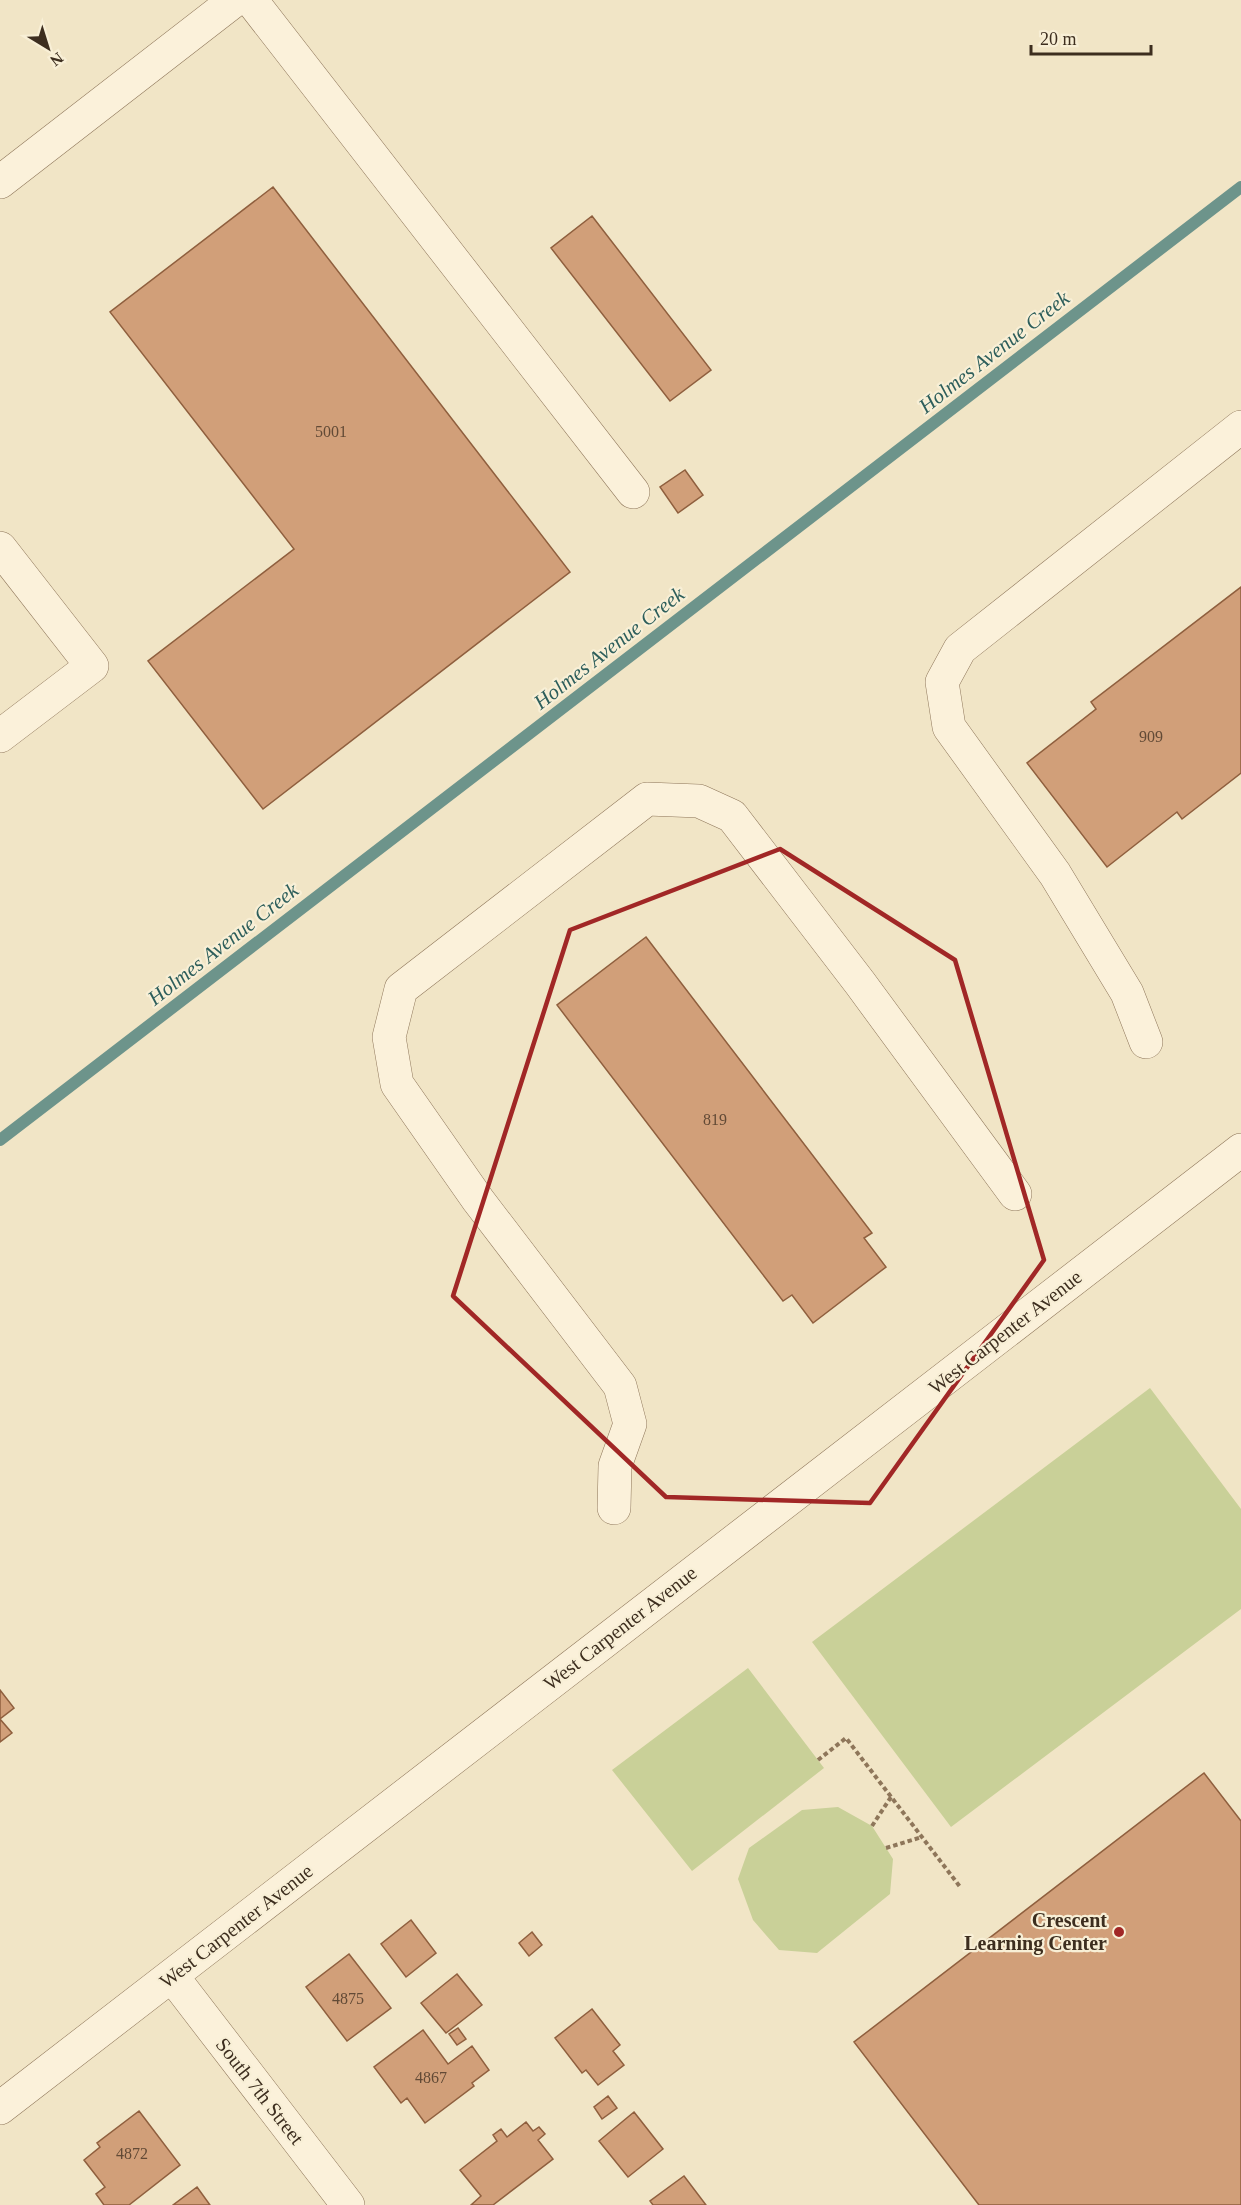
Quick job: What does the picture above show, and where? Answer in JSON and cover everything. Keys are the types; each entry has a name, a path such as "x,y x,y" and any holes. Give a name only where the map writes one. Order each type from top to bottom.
{"street":[{"path":"0,182 235,0"},
{"path":"251,0 633,492"},
{"path":"1146,1042 1127,993 1055,874 949,727 942,682 960,649 1241,427"},
{"path":"0,548 92,666 0,736"},
{"path":"614,1508 615,1466 630,1424 620,1386 478,1200 397,1083 389,1037 401,989 647,799 699,801 732,816 860,983 1015,1194"},
{"name":"West Carpenter Avenue","path":"0,2108 1241,1150"},
{"name":"South 7th Street","path":"172,1977 348,2205"}],"path":[{"path":"818,1760 846,1738 961,1888"},
{"path":"872,1826 891,1797"},
{"path":"886,1848 922,1837"}],"highlighted area":[{"path":"780,849 955,960 1044,1260 870,1503 666,1497 453,1296 570,930"}],"green space":[{"path":"1150,1388 1241,1509 1241,1609 951,1827 812,1642"},
{"path":"748,1668 824,1768 692,1871 612,1770"},
{"path":"838,1807 872,1826 893,1859 890,1894 817,1953 779,1950 753,1920 738,1879 749,1848 802,1810"}],"building":[{"path":"273,187 570,572 263,809 148,661 294,549 110,312"},
{"path":"592,216 711,370 670,401 551,248"},
{"path":"685,470 703,495 678,513 660,487"},
{"path":"1241,587 1241,773 1182,819 1177,812 1107,867 1027,763 1096,709 1091,702"},
{"path":"646,937 872,1233 864,1238 886,1267 813,1323 792,1295 783,1301 557,1005"},
{"path":"0,1690 14,1708 0,1719"},
{"path":"0,1719 12,1733 0,1742"},
{"name":"Crescent Learning Center","path":"1204,1773 1241,1821 1241,2205 979,2205 854,2042"},
{"path":"411,1920 436,1953 406,1977 381,1944"},
{"path":"532,1932 542,1945 529,1956 519,1943"},
{"path":"349,1954 391,2008 347,2041 306,1987"},
{"path":"457,1974 482,2005 446,2033 421,2003"},
{"path":"592,2009 620,2045 613,2051 624,2065 598,2085 586,2070 582,2073 555,2038"},
{"path":"458,2028 466,2039 457,2045 449,2034"},
{"path":"423,2030 448,2064 472,2046 489,2070 472,2083 474,2086 425,2123 407,2098 401,2103 374,2067"},
{"path":"608,2096 617,2108 602,2119 594,2107"},
{"path":"139,2111 180,2165 129,2205 104,2205 96,2194 105,2187 84,2160 100,2147 97,2143"},
{"path":"634,2112 663,2149 628,2177 599,2141"},
{"path":"526,2122 533,2131 539,2127 545,2134 538,2140 553,2159 493,2205 471,2205 481,2196 460,2170 497,2141 493,2135 501,2129 507,2137"},
{"path":"684,2176 706,2205 653,2205 650,2201"},
{"path":"197,2187 210,2205 173,2205"}],"waterway":[{"name":"Holmes Avenue Creek","path":"0,1140 1241,187"}],"place":[{"name":"Crescent Learning Center","path":"1119,1932"}]}
